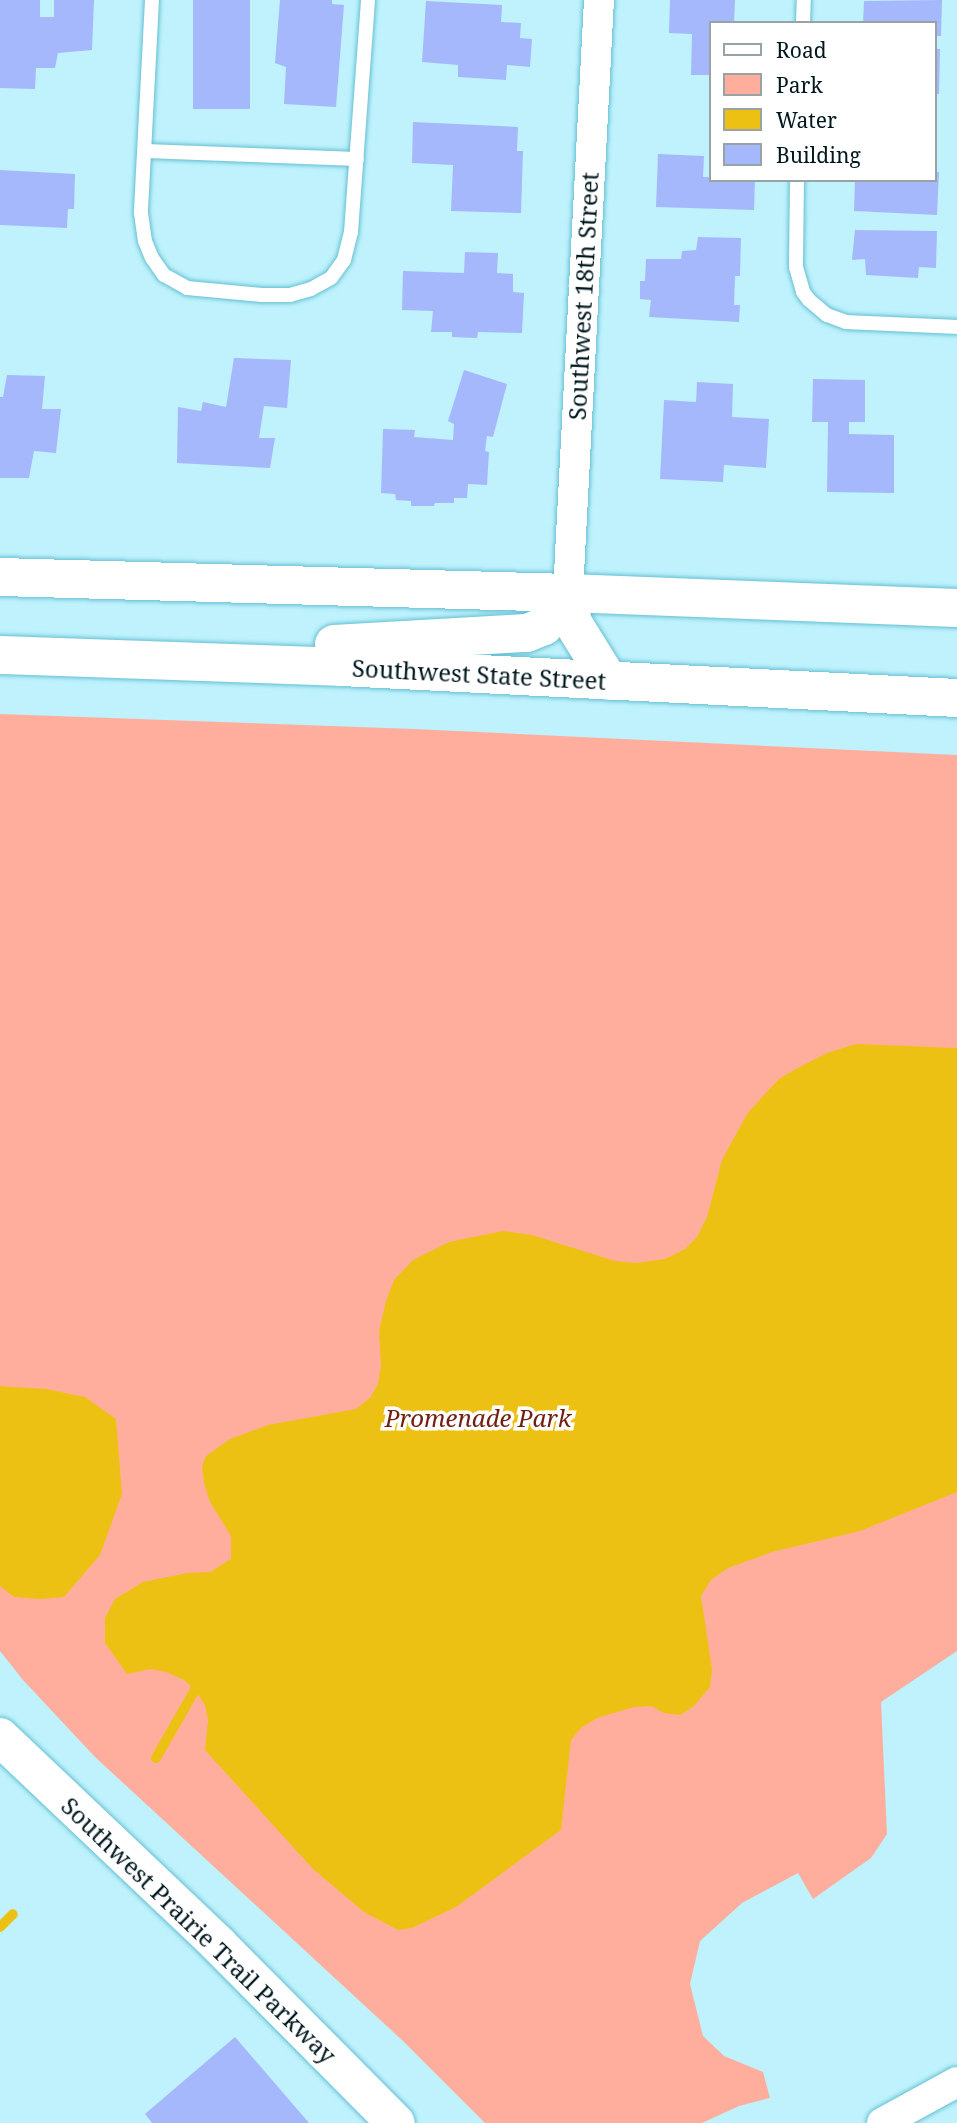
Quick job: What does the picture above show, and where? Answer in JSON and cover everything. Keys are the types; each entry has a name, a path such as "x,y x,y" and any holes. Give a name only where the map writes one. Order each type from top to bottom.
{"main road":[{"path":"0,577 568,593 957,608"},
{"path":"179,660 296,646 512,636 544,626 568,593"},
{"path":"568,593 572,622 609,681"},
{"name":"Southwest State Street","path":"0,655 179,660 957,698"},
{"name":"Southwest Prairie Trail Parkway","path":"0,1737 218,1944 396,2123"}],"street":[{"name":"Southwest 18th Street","path":"568,593 599,0"},
{"path":"882,2123 957,2082"}],"lane":[{"path":"152,0 141,228 158,267 187,288 262,295 302,293 331,278 338,268 351,232 368,0"},
{"path":"803,21 804,0"},
{"path":"146,151 357,159"},
{"path":"797,182 796,267 803,292 809,300 827,315 846,322 957,327"}],"green space":[{"name":"Promenade Park","path":"0,714 414,729 957,755 957,1651 881,1702 887,1834 871,1858 813,1899 798,1873 742,1903 700,1941 690,1984 703,2036 724,2056 763,2072 770,2098 739,2106 702,2123 485,2123 403,2041 95,1757 23,1680 0,1651"}],"water":[{"path":"856,1044 957,1048 957,1492 860,1531 772,1552 728,1568 711,1580 701,1596 712,1669 710,1687 694,1706 680,1715 664,1713 651,1706 634,1707 597,1718 581,1728 571,1740 561,1830 456,1907 412,1928 398,1930 364,1912 312,1868 205,1750 208,1721 205,1705 195,1690 184,1680 166,1672 151,1669 127,1674 105,1643 105,1618 115,1599 143,1582 187,1573 210,1572 231,1559 231,1536 210,1502 204,1483 202,1466 206,1456 230,1439 268,1425 356,1409 370,1398 378,1384 381,1365 379,1331 386,1301 394,1280 413,1260 449,1242 503,1231 532,1235 615,1261 636,1263 665,1259 685,1249 697,1237 707,1217 722,1160 747,1114 779,1079 827,1053"},
{"path":"0,1386 46,1389 85,1397 116,1419 122,1494 100,1555 64,1597 14,1597 0,1586"}],"building":[{"path":"0,0 40,0 40,17 54,17 54,0 94,0 92,50 58,53 55,68 36,68 35,89 0,88"},
{"path":"193,0 250,0 250,109 193,109"},
{"path":"280,0 332,0 332,4 344,5 336,107 284,104 286,67 275,63"},
{"path":"670,0 735,0 734,21 708,21 708,75 691,75 692,34 669,33"},
{"path":"942,0 941,36 936,36 936,21 863,21 864,1"},
{"path":"426,1 502,5 501,22 521,23 520,38 532,39 530,67 507,65 506,80 458,77 458,65 422,62"},
{"path":"936,49 940,49 939,94 936,94"},
{"path":"413,122 518,127 517,151 523,151 521,213 451,211 453,165 412,163"},
{"path":"658,154 704,156 703,177 708,177 708,182 755,182 754,210 656,207"},
{"path":"0,170 75,174 74,209 68,209 67,228 0,225"},
{"path":"936,172 939,172 937,215 854,211 855,182 936,182"},
{"path":"855,230 937,231 936,268 919,267 918,278 866,275 865,259 852,260"},
{"path":"698,237 741,238 740,276 735,276 734,305 740,305 739,322 649,317 651,300 640,299 640,281 645,281 646,259 681,259 682,251 696,250"},
{"path":"465,252 498,253 497,273 513,274 513,292 524,293 522,333 478,332 477,338 452,337 452,332 431,332 433,311 402,310 403,271 464,273"},
{"path":"234,358 291,360 287,408 264,406 259,438 275,438 270,468 177,463 178,407 201,411 203,402 226,407"},
{"path":"464,370 507,384 493,437 487,436 487,485 468,484 467,498 454,498 454,503 435,503 434,506 411,506 411,501 396,500 395,494 381,493 383,429 415,430 414,437 453,440 454,424 448,421"},
{"path":"7,375 45,376 42,409 61,409 56,453 34,451 29,478 0,478 0,397 3,397"},
{"path":"813,379 865,380 865,422 849,422 849,434 894,435 894,493 827,492 828,422 812,422"},
{"path":"697,382 733,384 732,417 769,419 766,468 724,465 723,482 660,479 664,400 696,402"},
{"path":"235,2037 309,2123 152,2123 145,2114"}],"waterway":[{"path":"156,1758 195,1690"},
{"path":"0,1927 13,1914"}]}
